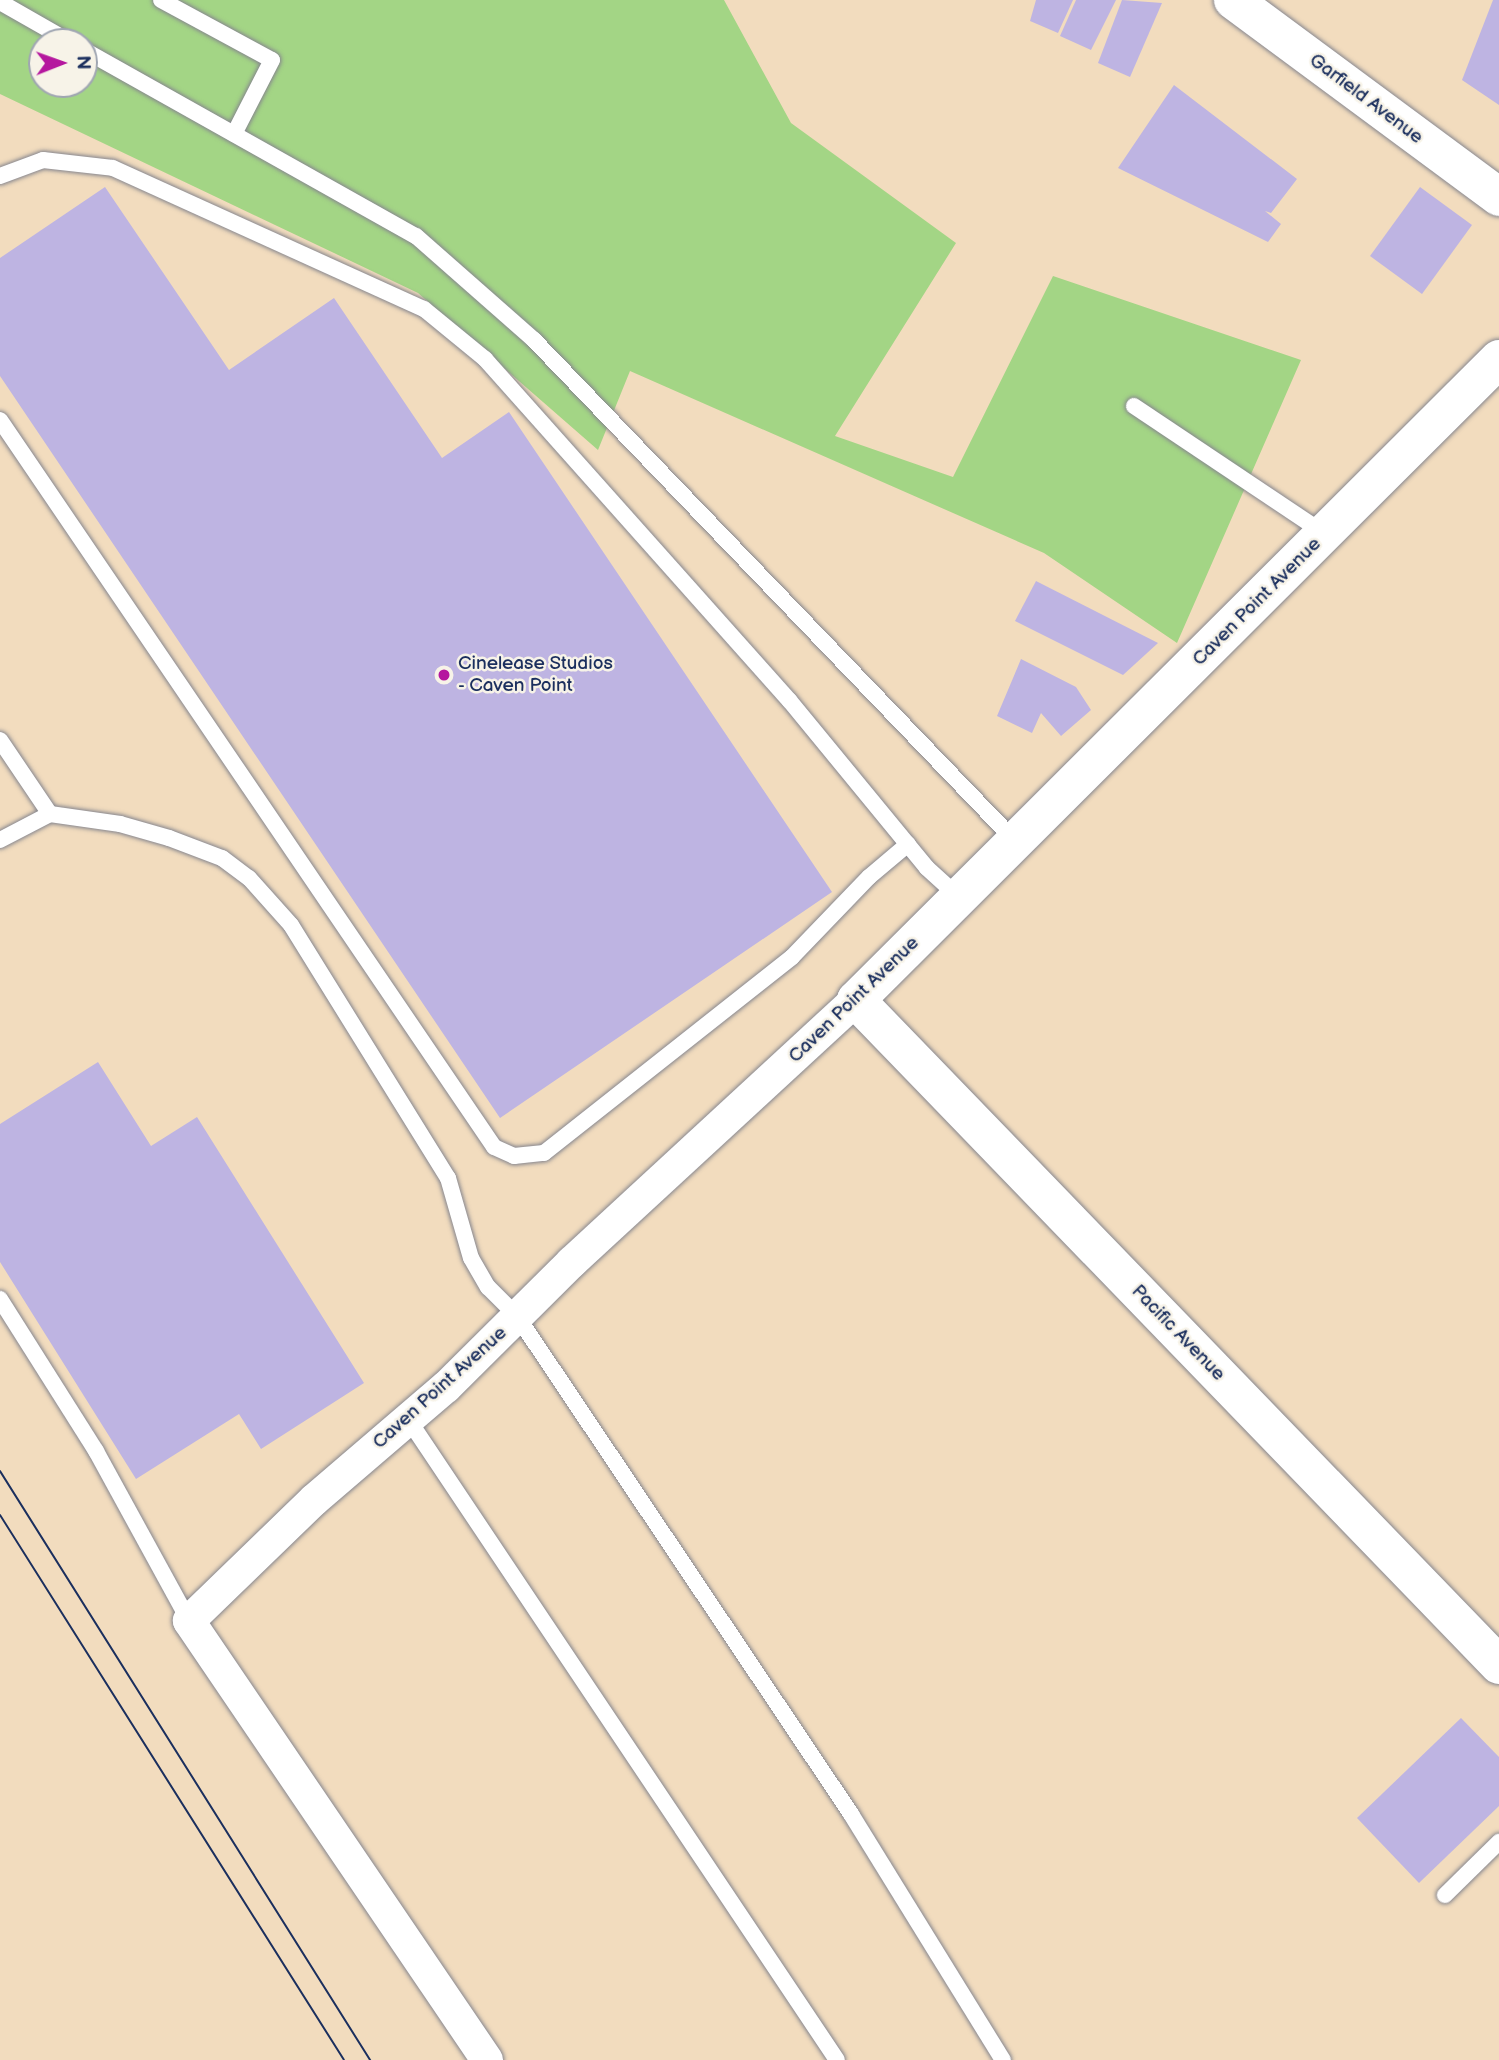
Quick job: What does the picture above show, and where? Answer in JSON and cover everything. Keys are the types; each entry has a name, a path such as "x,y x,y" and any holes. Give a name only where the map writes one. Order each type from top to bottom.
{"street":[{"name":"Garfield Avenue","path":"1233,0 1499,197"},
{"name":"Caven Point Avenue","path":"189,1621 314,1500 408,1419 856,1000 1499,359"},
{"name":"Pacific Avenue","path":"856,1000 1499,1665"},
{"path":"189,1621 487,2060"}],"lane":[{"path":"162,0 272,60 234,134"},
{"path":"0,2 46,28"},
{"path":"98,58 416,236 534,340 1016,842"},
{"path":"0,176 43,160 113,168 424,309 485,359 789,700 908,844 960,898"},
{"path":"1134,407 1325,534"},
{"path":"0,419 494,1147 504,1152 514,1156 544,1153 792,957 869,877 908,844"},
{"path":"0,740 50,814"},
{"path":"0,840 50,814 120,824 169,838 222,858 249,878 291,925 448,1178 471,1258 488,1287 517,1316 852,1814 1003,2060"},
{"path":"0,1299 96,1451 189,1621"},
{"path":"408,1419 837,2060"},
{"path":"1445,1895 1499,1842"}],"green space":[{"path":"0,0 724,0 791,123 956,243 835,436 953,477 1053,276 1301,360 1177,643 1044,553 630,371 598,450 418,293 0,94"}],"building":[{"path":"1036,0 1073,0 1058,33 1030,21"},
{"path":"1076,0 1116,0 1091,50 1060,36"},
{"path":"1122,0 1162,3 1130,77 1098,63"},
{"path":"1493,0 1499,0 1499,105 1462,80"},
{"path":"1174,85 1297,179 1271,213 1265,211 1281,224 1268,242 1118,168"},
{"name":"Cinelease Studios - Caven Point","path":"105,187 229,370 334,298 442,458 509,412 832,892 500,1118 0,376 0,258"},
{"path":"1420,187 1472,225 1422,294 1370,256"},
{"path":"1036,581 1158,643 1123,675 1015,621"},
{"path":"1021,659 1076,687 1091,710 1061,736 1041,713 1032,733 997,716"},
{"path":"98,1062 151,1146 197,1117 364,1383 261,1449 239,1414 136,1479 0,1262 0,1124"},
{"path":"1461,1718 1499,1757 1499,1806 1419,1883 1357,1818"}],"tram line":[{"path":"0,1471 370,2060"},
{"path":"0,1515 344,2060"}],"place":[{"name":"Cinelease Studios - Caven Point","path":"444,675"}]}
